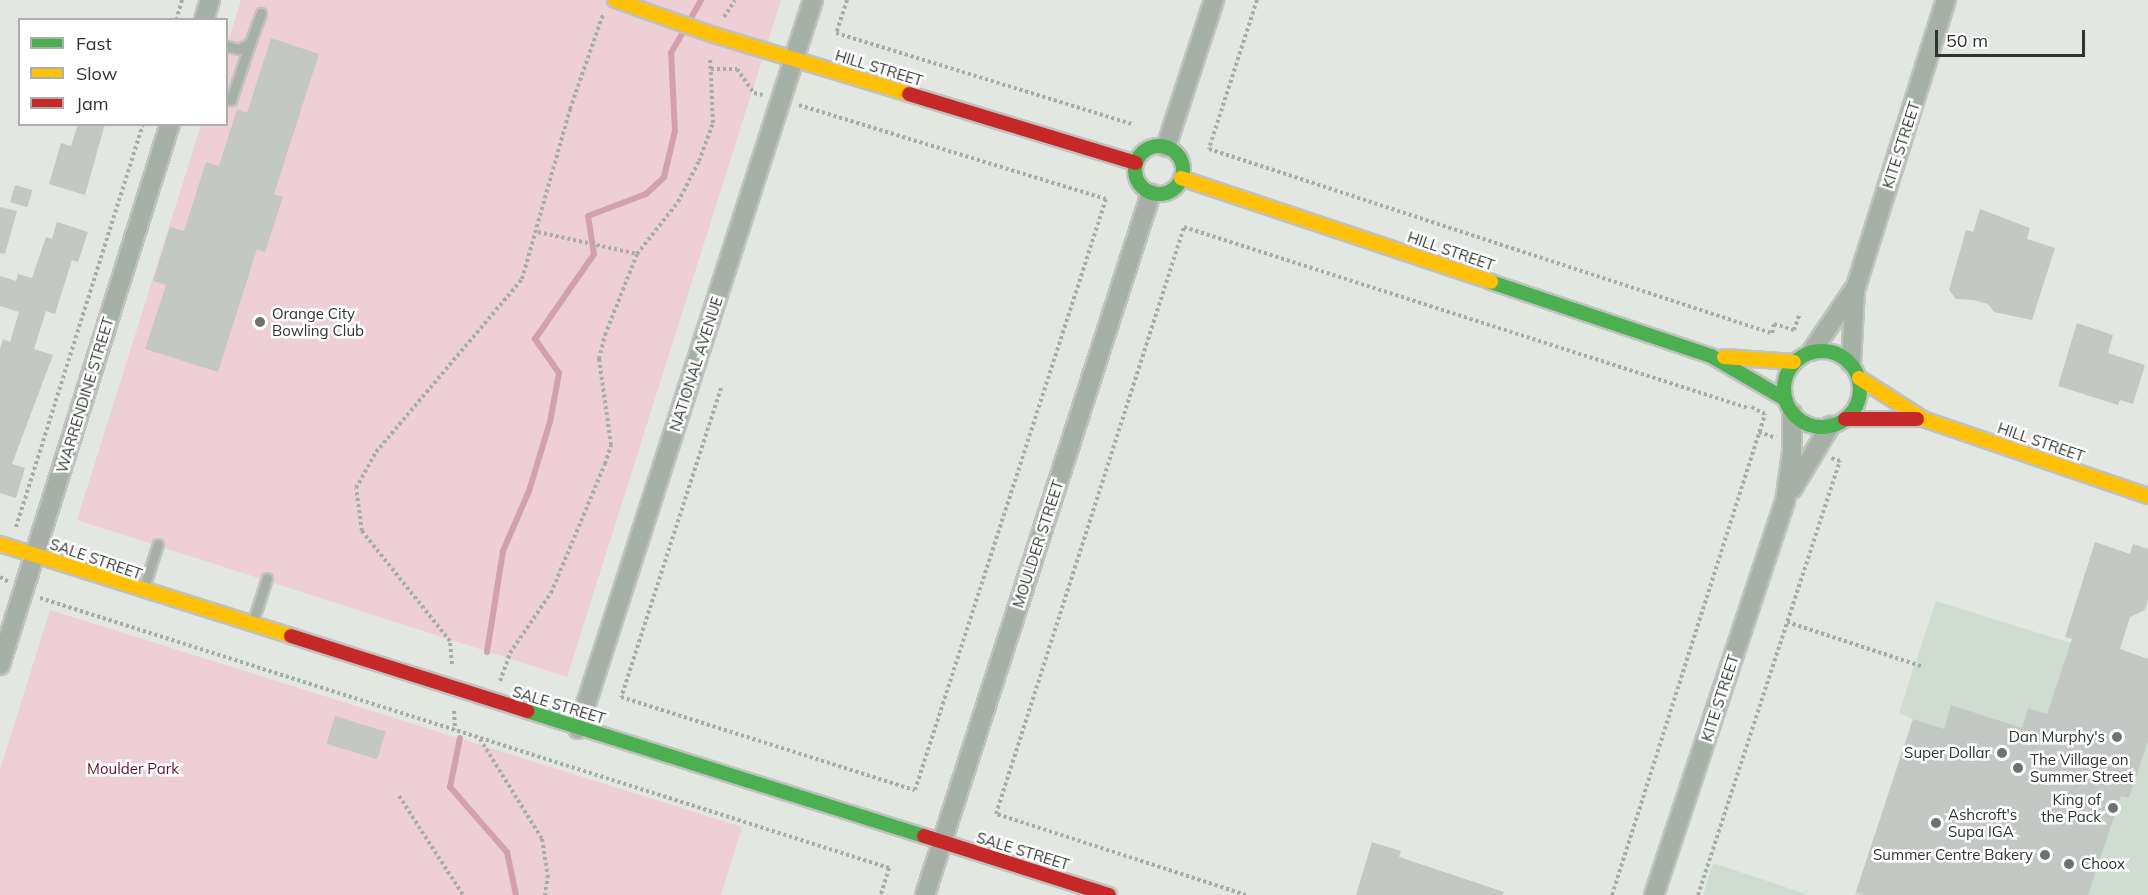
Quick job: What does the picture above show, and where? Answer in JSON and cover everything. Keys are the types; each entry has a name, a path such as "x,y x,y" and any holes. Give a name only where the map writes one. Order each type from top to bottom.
{"street":[{"path":"205,18 210,0"},
{"name":"HILL STREET","path":"615,0 698,29 1136,163"},
{"name":"NATIONAL AVENUE","path":"578,729 813,0"},
{"path":"1166,147 1214,0"},
{"name":"KITE STREET","path":"1855,370 1855,290 1946,0"},
{"name":"WARRENDINE STREET","path":"0,665 169,126"},
{"path":"1166,147 1181,163 1181,178 1166,193 1151,193 1136,178 1136,163 1144,151 1166,147"},
{"name":"HILL STREET","path":"1181,178 1711,356 1756,380 1789,406"},
{"name":"MOULDER STREET","path":"925,895 1151,193"},
{"name":"KITE STREET","path":"1812,351 1855,290"},
{"path":"1812,351 1833,351 1855,370 1858,400 1838,423 1809,425 1789,406 1783,386 1794,362 1812,351"},
{"name":"HILL STREET","path":"1711,356 1794,362"},
{"name":"HILL STREET","path":"1855,370 1923,419 2148,496"},
{"name":"KITE STREET","path":"1785,502 1792,444 1789,406"},
{"name":"HILL STREET","path":"1838,423 1923,419"},
{"name":"KITE STREET","path":"1654,895 1785,502 1813,452 1838,423"},
{"name":"SALE STREET","path":"0,544 142,592 1109,895"}],"lane":[{"path":"228,99 231,100 261,13"},
{"path":"228,46 239,49 250,44"},
{"path":"142,592 158,544"},
{"path":"251,626 267,578"}],"path":[{"path":"177,18 182,0"},
{"path":"847,0 836,33 1131,124"},
{"path":"1257,0 1209,149 1772,333"},
{"path":"455,730 450,641 362,531 356,488 376,452 522,279 538,232 570,109 604,11"},
{"path":"711,69 737,69 754,93 781,99 1106,200 915,790 621,697 722,388"},
{"path":"493,702 510,653 551,593 605,464 610,445 599,359 637,254 678,202 699,161 713,123 711,81"},
{"path":"16,527 142,126"},
{"path":"1246,895 996,814 1184,227 1765,414 1612,895"},
{"path":"538,232 637,254"},
{"path":"1763,360 1774,324 1794,330 1800,313"},
{"path":"1748,408 1756,380"},
{"path":"1759,432 1792,444"},
{"path":"1698,895 1840,461 1813,452"},
{"path":"0,577 49,602 889,868 881,895"},
{"path":"1787,622 1924,667"},
{"path":"480,738 542,839 548,875 545,895"},
{"path":"399,796 463,895"}],"shaded area":[{"name":"The Village on Summer Street","path":"1936,601 2148,667 2148,895 1855,895 1913,719 1899,713"},
{"path":"1713,863 1809,895 1703,895"}],"green space":[{"path":"241,0 781,0 567,677 77,520 201,126 228,126 228,42"},
{"name":"Moulder Park","path":"50,610 742,827 721,895 0,895 0,770"}],"building":[{"path":"271,38 319,54 274,194 283,197 265,252 257,249 218,372 145,349 166,285 153,281 170,227 184,231 206,162 219,166 237,109 247,113"},
{"path":"77,126 104,126 85,195 49,184 61,143 71,146"},
{"path":"15,185 32,190 27,207 10,202"},
{"path":"0,207 17,211 5,254 0,253"},
{"path":"1980,209 2030,228 2027,239 2055,248 2032,320 1994,312 1988,304 1956,299 1949,290 1966,230 1973,232"},
{"path":"57,222 88,232 78,262 72,260 55,314 46,311 34,349 53,355 12,464 25,468 16,498 0,493 0,349 3,339 10,342 19,312 0,306 0,276 16,281 18,274 32,278 46,237 52,239"},
{"path":"2077,323 2113,335 2108,353 2145,365 2133,404 2120,400 2118,405 2058,386"},
{"name":"The Village on Summer Street","path":"2095,542 2130,554 2133,544 2148,549 2148,599 2145,610 2130,617 2120,649 2148,659 2148,741 2129,798 2121,796 2088,895 1866,895 1856,892 1913,719 1944,729 1951,705 2022,728 2028,708 2047,714 2072,639 2065,637"},
{"path":"335,716 386,731 377,759 327,744"},
{"path":"1372,842 1401,851 1399,857 1504,892 1503,895 1356,895"}],"waterway":[{"path":"690,20 701,0"},
{"path":"487,652 503,551 529,491 550,422 559,373 535,339 594,254 588,216 646,194 664,177 675,131 671,53 683,32"},
{"path":"460,738 450,787 507,852 516,895"}],"traffic: fast":[{"path":"1159,146 1176,153 1183,170 1176,187 1159,194 1142,187 1135,170 1142,153 1159,146"},
{"path":"1491,282 1711,356 1785,399"},
{"path":"1822,351 1837,354 1849,362 1857,374 1860,389 1857,404 1849,416 1837,424 1822,427 1807,424 1795,416 1787,404 1784,389 1787,374 1795,362 1807,354 1822,351"},
{"path":"527,711 924,836"}],"traffic: slow":[{"path":"615,0 714,35 909,94"},
{"path":"1181,178 1491,282"},
{"path":"1724,357 1794,362"},
{"path":"1859,378 1923,419 2148,496"},
{"path":"0,544 291,636"}],"traffic: jam":[{"path":"909,94 1136,163"},
{"path":"1845,419 1917,419"},
{"path":"291,636 527,711"},
{"path":"924,836 1109,895"}],"place":[{"name":"Orange City Bowling Club","path":"260,322"},
{"name":"Dan Murphy's","path":"2117,737"},
{"name":"Super Dollar","path":"2002,753"},
{"name":"The Village on Summer Street","path":"2018,768"},
{"name":"King of the Pack","path":"2113,808"},
{"name":"Ashcroft's Supa IGA","path":"1936,823"},
{"name":"Summer Centre Bakery","path":"2045,855"},
{"name":"Choox","path":"2069,864"}]}
